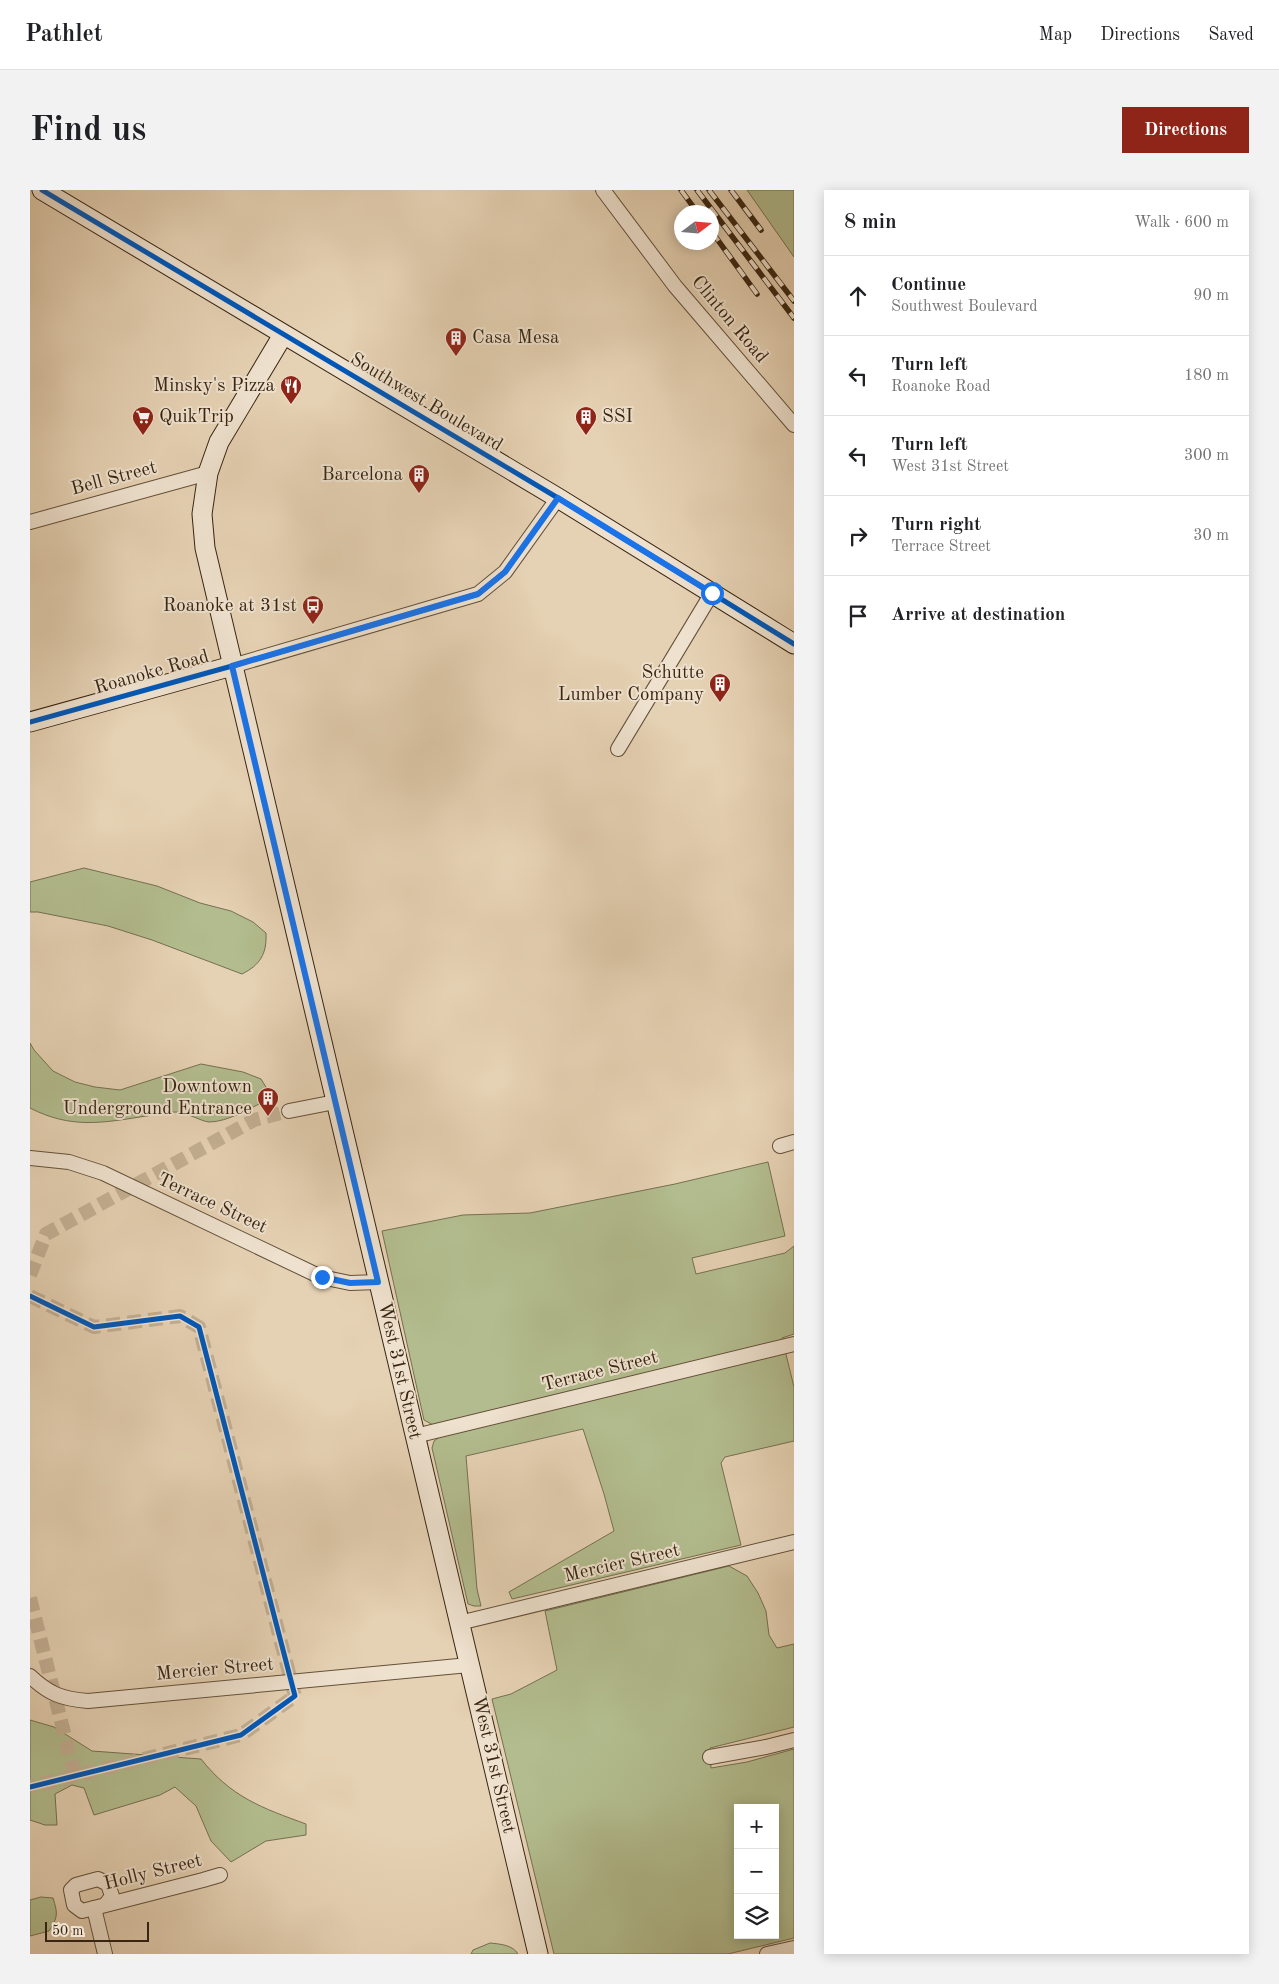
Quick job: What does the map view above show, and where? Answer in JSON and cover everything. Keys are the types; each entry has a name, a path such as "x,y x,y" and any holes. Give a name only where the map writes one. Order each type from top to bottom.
{"main road":[{"name":"Southwest Boulevard","path":"42,190 558,498 794,644"},
{"name":"West 31st Street","path":"283,335 219,442 208,473 202,514 205,548 538,1954"},
{"name":"Roanoke Road","path":"30,722 232,666"}],"street":[{"name":"Clinton Road","path":"603,190 675,286 794,425"},
{"name":"Bell Street","path":"30,522 208,473"},
{"name":"Roanoke Road","path":"232,666 478,594 505,572 558,498"},
{"path":"618,749 712,593"},
{"path":"289,1111 335,1102"},
{"path":"780,1146 794,1142"},
{"name":"Terrace Street","path":"30,1158 69,1162 103,1173 322,1277 350,1283 378,1282"},
{"name":"Terrace Street","path":"415,1436 794,1344"},
{"name":"Mercier Street","path":"459,1623 794,1542"},
{"name":"Mercier Street","path":"30,1676 51,1692 65,1699 88,1701 469,1665"},
{"path":"710,1757 794,1740"},
{"name":"Holly Street","path":"105,1954 100,1906 220,1875"},
{"path":"767,1954 794,1948"}],"green space":[{"path":"747,190 794,190 794,257"},
{"path":"84,868 157,886 200,903 231,911 253,922 266,933 264,953 258,963 242,974 152,940 108,926 30,912 30,882"},
{"path":"30,1043 53,1071 75,1082 95,1087 120,1090 201,1064 243,1072 261,1079 269,1092 266,1101 224,1120 209,1122 185,1114 168,1112 115,1121 73,1122 45,1115 30,1108"},
{"path":"768,1162 785,1236 692,1258 696,1274 785,1253 794,1246 794,1334 782,1338 794,1387 794,1441 725,1457 721,1463 741,1545 512,1599 509,1592 614,1531 583,1429 466,1456 477,1589 481,1606 468,1604 432,1448 434,1441 441,1436 433,1425 424,1420 382,1231 463,1215 530,1213 675,1184"},
{"path":"729,1566 747,1576 758,1593 766,1611 769,1635 777,1648 794,1644 794,1727 710,1748 711,1768 747,1762 794,1749 794,1938 728,1954 554,1954 492,1699 511,1694 557,1670 545,1611"},
{"path":"30,1720 54,1727 92,1751 201,1759 224,1783 248,1800 306,1824 306,1835 266,1841 231,1862 211,1841 196,1806 175,1787 160,1795 94,1815 84,1788 72,1785 55,1794 57,1825 45,1825 30,1820"},
{"path":"41,1897 53,1898 56,1919 49,1931 30,1936 30,1900"},
{"path":"490,1943 510,1947 518,1954 471,1954 473,1950"}],"tunnel":[{"path":"30,1275 46,1234 254,1120 289,1111"},
{"path":"30,1296 94,1327 180,1316 199,1327 295,1696 241,1735 30,1787"},
{"path":"30,1598 75,1776"}],"railway":[{"path":"681,190 692,205"},
{"path":"697,190 794,318"},
{"path":"709,190 794,301"},
{"path":"731,190 761,230"},
{"path":"719,242 757,294"}],"cycle path":[{"path":"42,190 558,498 794,644"},
{"path":"30,722 232,666 478,594 505,572 558,498"},
{"path":"30,1296 94,1327 180,1316 199,1327 295,1696 241,1735 30,1787"}],"place":[{"name":"Casa Mesa","path":"456,357"},
{"name":"Minsky's Pizza","path":"291,405"},
{"name":"QuikTrip","path":"143,436"},
{"name":"SSI","path":"586,436"},
{"name":"Barcelona","path":"419,494"},
{"name":"Roanoke at 31st","path":"313,625"},
{"name":"Schutte Lumber Company","path":"720,703"},
{"name":"Downtown Underground Entrance","path":"268,1117"}],"route":[{"path":"322,1277 350,1283 378,1282 232,666 478,594 505,572 558,498 712,593"}]}
